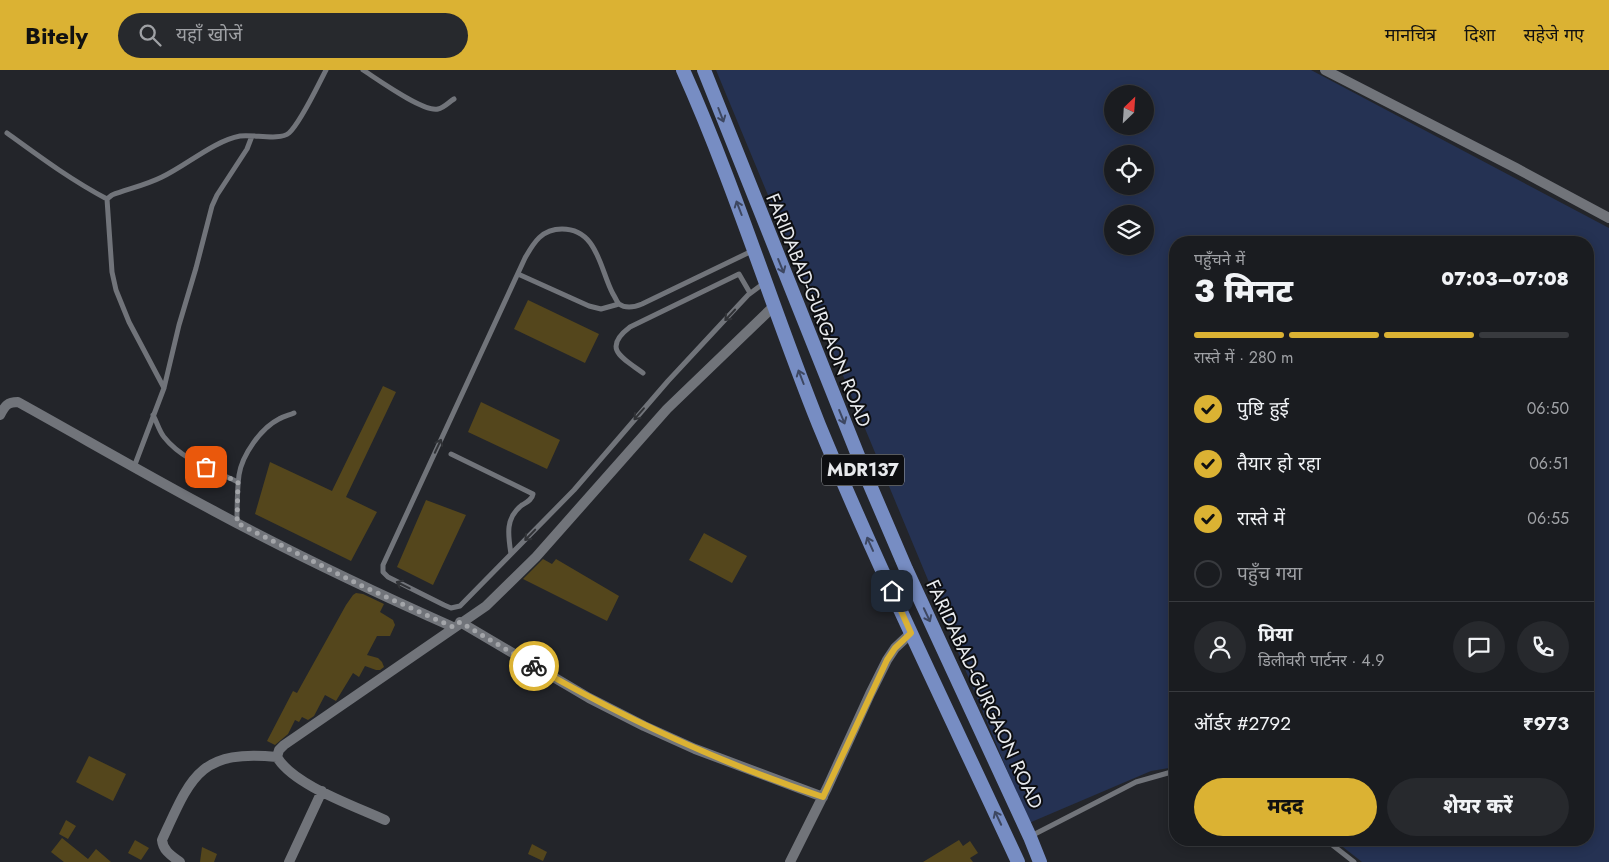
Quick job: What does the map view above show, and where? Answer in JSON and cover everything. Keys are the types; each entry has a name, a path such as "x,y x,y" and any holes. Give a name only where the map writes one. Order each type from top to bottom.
{"main road":[{"name":"FARIDABAD-GURGAON ROAD","path":"683,70 715,146 818,422 848,494 1019,862"},
{"name":"FARIDABAD-GURGAON ROAD","path":"704,70 867,478 906,569 1038,857"}],"street":[{"path":"1325,70 1609,218"},
{"path":"385,820 322,791 289,773 277,757 278,750 486,606 536,557 667,409 774,306"},
{"path":"0,415 6,404 18,402 237,523 362,586 457,625 589,698 644,726 695,749 823,797"},
{"path":"790,862 823,797 887,660 895,648 911,633"},
{"path":"180,862 170,855 163,846 162,840 184,792 202,771 214,762 225,758 255,755 277,757"},
{"path":"289,862 322,791"},
{"path":"1019,862 1038,857"}],"lane":[{"path":"164,388 130,322 116,290 112,272 107,199 112,194 161,178 222,143 240,136 280,136 291,132 326,70"},
{"path":"363,70 401,94 430,109 436,110 444,107 454,99"},
{"path":"7,133 54,167 107,199"},
{"path":"134,467 164,388 178,325 212,206 247,149 252,136"},
{"path":"619,304 610,289 593,244 586,237 567,229 554,229 545,232 535,241 383,565 383,572 388,578 451,608 460,606 574,490 668,381 750,293 766,282"},
{"path":"518,274 589,306 601,309 619,304 628,307 638,306 755,249"},
{"path":"643,373 618,355 615,348 616,341 630,327 740,274 750,293"},
{"path":"237,523 238,482 243,461 267,427 279,419 294,413"},
{"path":"153,415 163,436 175,448 190,459 238,482"},
{"path":"451,454 533,494 531,500 516,510 511,517 508,526 511,554"},
{"path":"1030,837 1136,782 1169,772"},
{"path":"1334,846 1354,862"}],"shaded area":[{"path":"716,70 1311,70 1609,228 1609,862 1362,862 1342,846 1594,846 1594,236 1169,236 1169,768 1151,771 1029,823"}],"building":[{"path":"528,300 599,334 585,363 514,329"},
{"path":"383,386 396,392 346,497 377,512 351,561 255,514 270,462 332,491"},
{"path":"481,402 560,440 547,469 468,432"},
{"path":"426,500 466,515 433,585 397,567"},
{"path":"704,533 747,556 732,583 689,560"},
{"path":"543,559 552,564 556,559 619,596 607,621 523,579"},
{"path":"356,593 363,594 384,604 380,612 393,620 395,625 390,636 377,636 367,655 378,658 384,667 376,670 365,666 359,677 353,673 336,701 325,695 314,716 308,720 302,717 299,722 295,720 288,734 275,745 267,741 293,691 297,693 346,605"},
{"path":"89,756 126,774 113,801 76,782"},
{"path":"66,820 76,826 68,839 59,834"},
{"path":"62,838 88,859 96,849 111,862 64,862 51,852"},
{"path":"135,840 149,848 141,860 128,853"},
{"path":"959,840 963,846 970,841 978,853 970,858 973,862 923,862"},
{"path":"532,844 547,852 543,861 528,854"},
{"path":"202,847 217,854 214,862 200,862"}],"way so far":[{"path":"206,467 238,482 237,523 362,586 453,627 460,622 534,666"}],"route":[{"path":"534,666 589,698 661,734 695,749 823,797 887,660 895,648 911,633 892,591"}]}
